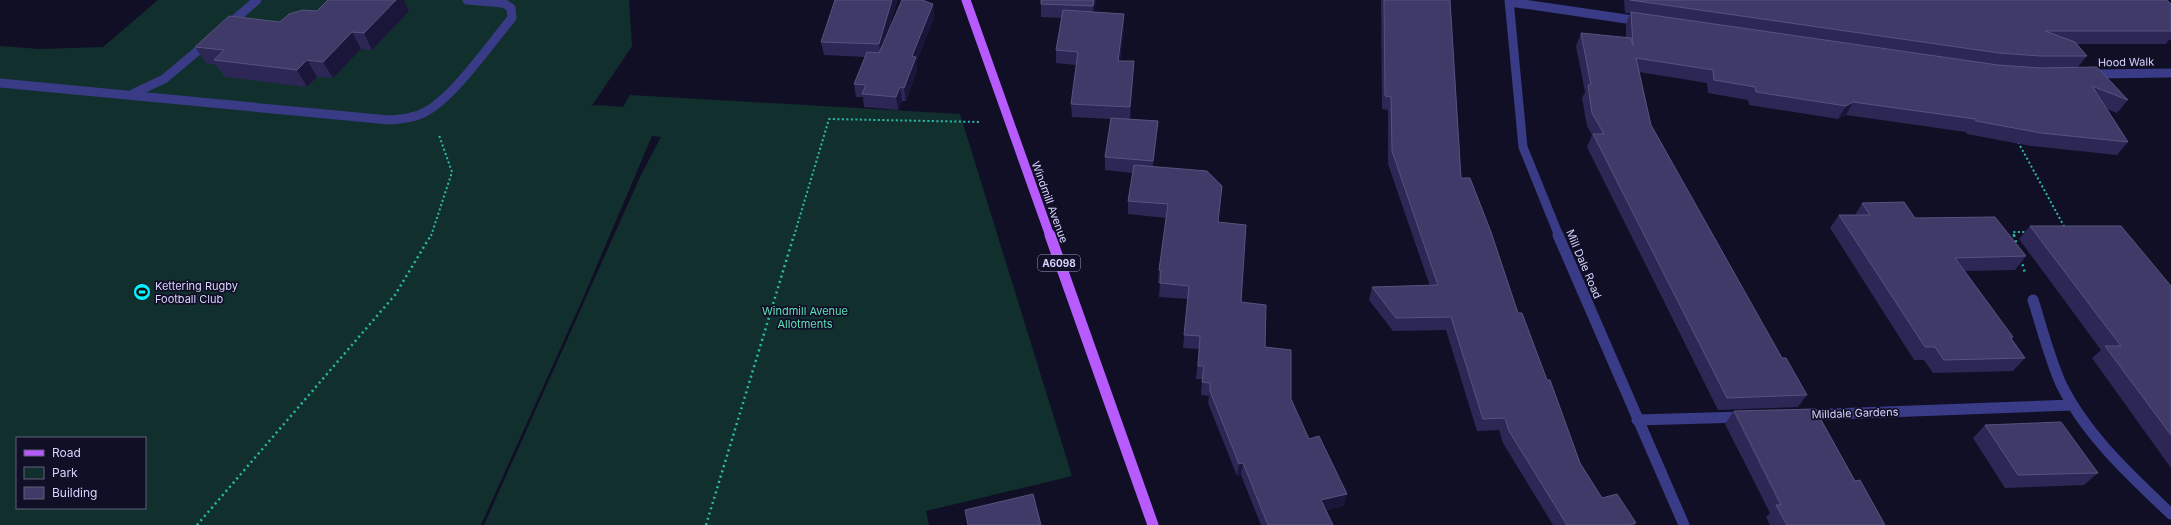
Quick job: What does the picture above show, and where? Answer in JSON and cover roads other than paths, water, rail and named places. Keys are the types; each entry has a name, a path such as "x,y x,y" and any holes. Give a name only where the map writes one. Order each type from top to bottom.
{"main road":[{"name":"Windmill Avenue","path":"966,0 1153,525"}],"street":[{"path":"126,95 147,90 164,81 257,0"},
{"path":"0,83 389,120 415,117 430,110 443,100 512,18 511,8 503,3 467,0"},
{"path":"1510,1 1649,23"},
{"name":"Mill Dale Road","path":"1510,1 1523,147 1537,186 1637,420 1684,525"},
{"name":"Hood Walk","path":"2085,74 2171,73"},
{"path":"2033,300 2053,365 2073,405 2112,454 2171,514"},
{"name":"Milldale Gardens","path":"1795,415 2073,405"},
{"path":"1637,420 1755,416"}],"place":[{"name":"Kettering Rugby Football Club","path":"142,292"}],"park label":[{"name":"Windmill Avenue Allotments","path":"805,317"}]}
